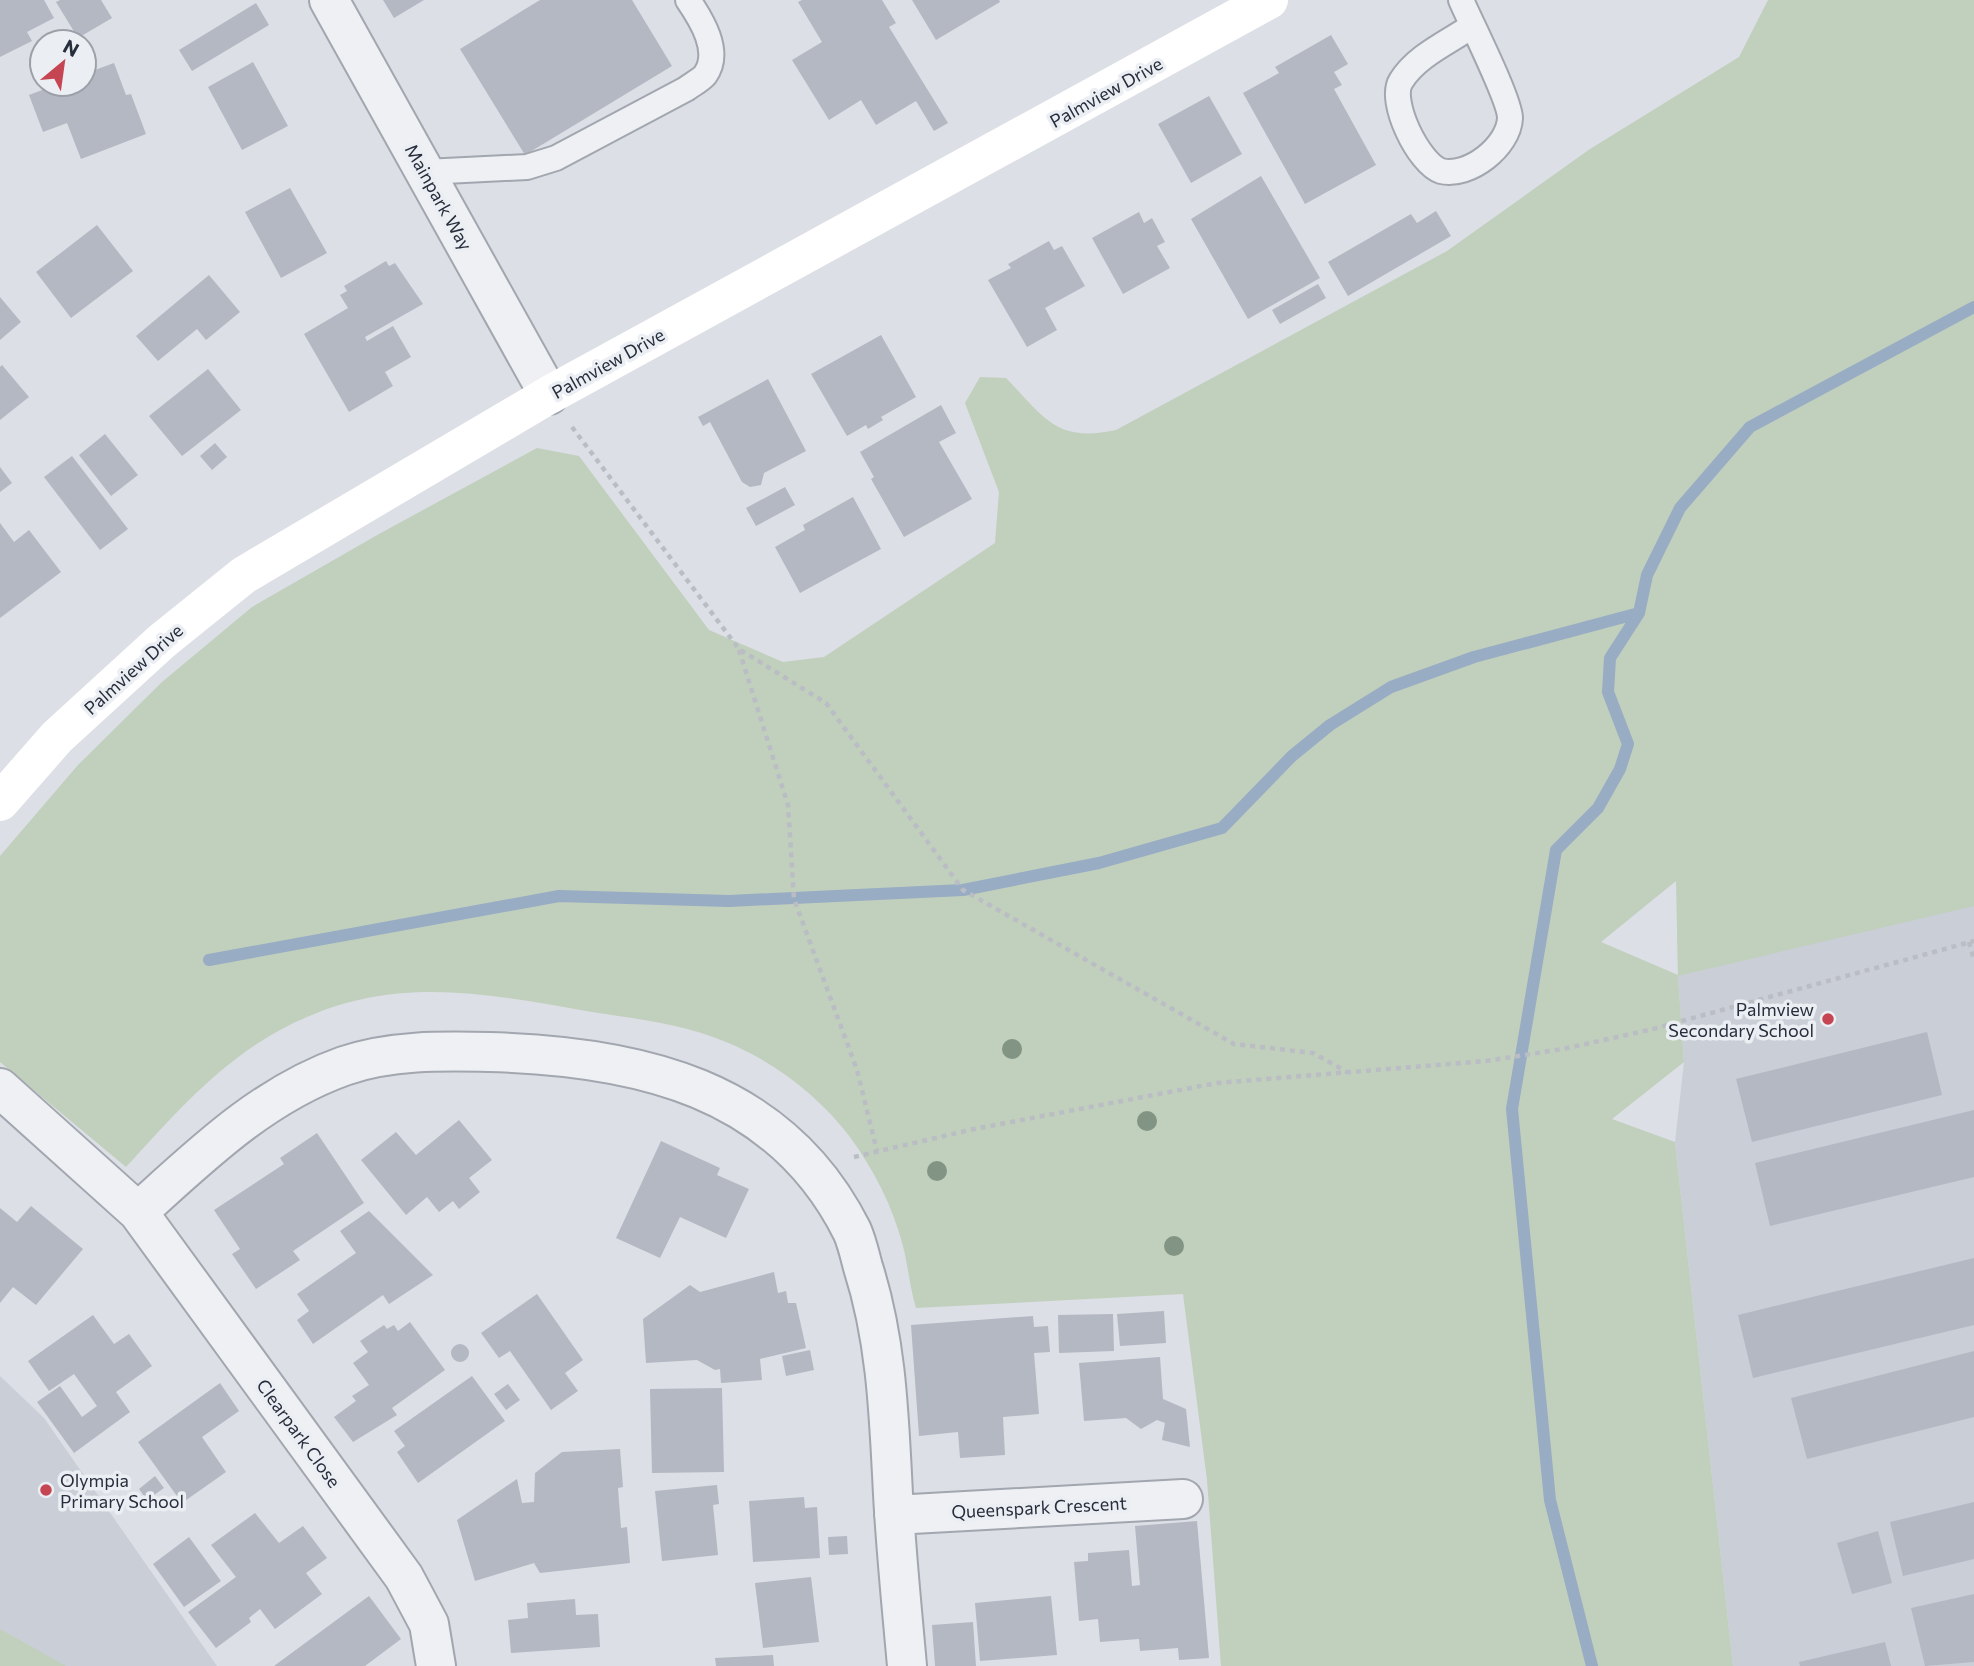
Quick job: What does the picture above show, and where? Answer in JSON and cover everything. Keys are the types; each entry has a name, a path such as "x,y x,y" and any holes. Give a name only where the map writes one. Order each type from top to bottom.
{"street":[{"name":"Mainpark Way","path":"329,0 549,395"},
{"name":"Palmview Drive","path":"0,802 57,737 162,641 244,575 549,395 1269,0"},
{"path":"0,1088 138,1212 234,1125 301,1084 347,1065 421,1051 532,1053 627,1066 697,1086 737,1107 784,1140 809,1167 852,1233 873,1297 888,1382 894,1515 906,1666"},
{"name":"Clearpark Close","path":"138,1212 404,1577 429,1624 436,1666"},
{"name":"Queenspark Crescent","path":"894,1515 1183,1499"}],"lane":[{"path":"425,172 527,167 556,158 686,89 705,75 710,59 710,43 702,22 688,0"},
{"path":"1461,0 1472,26 1510,116 1507,133 1490,155 1459,172 1440,170 1418,153 1396,95 1398,84 1416,64 1472,26"}],"path":[{"path":"549,395 739,649 788,805 794,899 857,1070 877,1151"},
{"path":"739,649 827,703 963,890 1234,1044 1313,1053 1350,1074"},
{"path":"809,1167 974,1129 1217,1083 1486,1061 1563,1048 1649,1030 1972,942 1974,960"}],"shaded area":[{"name":"Palmview Secondary School","path":"1974,399 1974,1666 1733,1666 1675,1142 1684,1062 1678,976 1677,880"},
{"name":"Olympia Primary School","path":"0,1376 44,1418 217,1666 0,1666"}],"green space":[{"path":"1768,0 1974,0 1974,906 1678,976 1684,1062 1612,1119 1675,1142 1733,1666 1221,1666 1207,1480 1183,1294 916,1308 894,1217 875,1176 850,1137 810,1094 794,1081 761,1059 710,1036 677,1026 484,995 413,992 378,996 343,1004 307,1017 254,1046 208,1082 126,1167 0,1062 0,856 78,765 162,682 252,607 537,448 579,456 709,630 783,662 824,657 995,543 999,492 965,403 980,377 1006,378 1042,415 1065,430 1096,433 1116,430 1447,251 1590,149 1739,57","holes":["1676,881 1678,975 1601,942"]},
{"path":"0,1629 66,1666 0,1666"}],"building":[{"path":"0,0 44,0 54,18 35,28 28,28 28,43 0,57"},
{"path":"101,0 112,18 95,28 72,28 56,2"},
{"path":"383,0 424,0 394,18"},
{"path":"540,0 632,0 672,66 525,155 460,49"},
{"path":"882,0 896,23 889,27 948,123 934,131 916,101 876,125 861,100 829,120 792,60 822,42 798,2"},
{"path":"912,0 999,0 1000,2 936,40"},
{"path":"256,3 269,25 192,71 179,50"},
{"path":"1331,35 1348,64 1334,72 1342,85 1334,89 1376,165 1305,204 1243,93 1279,73 1275,67"},
{"path":"253,62 288,126 242,150 208,87"},
{"path":"114,63 126,95 131,94 146,134 81,159 67,123 43,132 30,98 98,98 98,69"},
{"path":"1209,96 1242,154 1191,183 1158,124"},
{"path":"1261,176 1320,278 1248,319 1191,219"},
{"path":"290,188 327,253 281,278 245,212"},
{"path":"1436,211 1451,236 1348,296 1328,262 1411,214 1417,223"},
{"path":"1139,212 1144,223 1152,218 1165,242 1157,246 1170,268 1123,294 1092,238"},
{"path":"97,225 133,271 71,318 36,272"},
{"path":"1049,241 1054,250 1062,246 1085,286 1045,308 1057,330 1027,347 988,280 1011,268 1008,264"},
{"path":"386,261 389,266 395,263 423,304 365,337 367,341 393,326 411,357 385,372 393,386 349,412 304,334 348,308 340,295 347,291 344,286"},
{"path":"209,275 240,312 206,340 197,329 158,361 136,336"},
{"path":"1318,284 1326,298 1280,324 1272,310"},
{"path":"0,297 21,322 0,340"},
{"path":"881,335 916,397 881,417 883,420 868,429 866,425 847,436 811,374"},
{"path":"2,365 29,397 0,420 0,367"},
{"path":"208,369 241,410 182,456 149,416"},
{"path":"768,379 806,451 764,473 761,485 750,487 742,482 710,422 703,426 698,417"},
{"path":"941,405 956,433 939,442 972,499 904,537 871,479 874,477 860,452"},
{"path":"105,434 138,475 111,496 79,455"},
{"path":"215,443 227,457 212,470 200,456"},
{"path":"72,456 128,529 100,550 44,477"},
{"path":"0,467 12,483 0,492"},
{"path":"785,487 795,505 756,526 746,508"},
{"path":"853,497 881,549 800,593 775,547 805,530 803,525"},
{"path":"0,523 14,542 29,530 61,572 0,618"},
{"path":"1927,1032 1942,1095 1752,1142 1736,1079"},
{"path":"1974,1110 1974,1177 1770,1226 1755,1163"},
{"path":"459,1120 492,1160 469,1178 480,1192 459,1209 453,1201 439,1212 427,1197 406,1215 361,1160 396,1132 416,1155"},
{"path":"317,1133 364,1203 293,1251 300,1260 256,1289 232,1254 240,1249 214,1210 284,1164 280,1158"},
{"path":"661,1141 720,1168 717,1175 749,1189 726,1238 680,1217 660,1258 616,1238"},
{"path":"31,1206 83,1249 36,1305 13,1287 0,1303 0,1208 17,1222"},
{"path":"369,1211 433,1275 389,1304 383,1295 313,1344 297,1320 309,1311 297,1294 356,1253 340,1231"},
{"path":"1974,1258 1974,1325 1753,1378 1738,1315"},
{"path":"774,1272 778,1293 786,1291 788,1303 796,1303 806,1348 760,1359 762,1380 721,1383 720,1369 715,1370 697,1360 646,1363 643,1319 690,1285 700,1292"},
{"path":"537,1294 583,1360 565,1373 578,1391 551,1410 510,1351 499,1358 481,1333"},
{"path":"1164,1311 1166,1343 1120,1346 1117,1314"},
{"path":"1113,1314 1114,1351 1059,1353 1058,1315"},
{"path":"93,1315 114,1344 129,1334 152,1366 116,1392 130,1412 74,1453 37,1402 60,1386 82,1417 97,1406 74,1374 49,1391 28,1361"},
{"path":"1033,1316 1034,1327 1048,1326 1050,1352 1034,1353 1039,1414 1003,1417 1005,1455 960,1458 958,1432 919,1436 911,1325"},
{"path":"410,1322 445,1370 392,1408 397,1415 353,1442 334,1417 356,1401 352,1396 369,1385 353,1363 368,1352 360,1341 384,1325 387,1329 394,1325 398,1331"},
{"path":"460,1344 466,1347 469,1353 466,1359 460,1362 454,1359 451,1353 454,1347"},
{"path":"810,1350 814,1370 786,1376 782,1356"},
{"path":"1974,1351 1974,1417 1807,1459 1791,1398"},
{"path":"1160,1357 1163,1399 1186,1409 1190,1447 1162,1440 1165,1423 1157,1420 1141,1429 1126,1418 1084,1421 1079,1363"},
{"path":"472,1376 505,1421 418,1483 397,1452 405,1446 394,1431"},
{"path":"220,1383 239,1411 202,1437 226,1472 182,1503 138,1442"},
{"path":"508,1384 520,1400 506,1410 494,1394"},
{"path":"722,1388 724,1472 652,1473 650,1389"},
{"path":"620,1449 623,1487 618,1488 621,1528 627,1527 630,1563 540,1573 534,1563 475,1581 457,1520 517,1479 522,1503 534,1502 535,1473 562,1452"},
{"path":"155,1476 164,1488 147,1500 139,1489"},
{"path":"717,1485 719,1504 713,1505 718,1555 662,1561 655,1491"},
{"path":"804,1497 805,1508 817,1507 820,1558 753,1562 749,1501"},
{"path":"1974,1502 1974,1559 1903,1576 1890,1522"},
{"path":"255,1513 279,1543 303,1526 327,1558 306,1573 322,1594 275,1629 260,1609 249,1618 251,1622 216,1648 188,1612 236,1577 211,1545"},
{"path":"1197,1521 1209,1658 1179,1660 1178,1648 1140,1651 1139,1639 1100,1642 1098,1619 1079,1621 1074,1562 1088,1561 1088,1553 1129,1550 1132,1586 1140,1585 1135,1526"},
{"path":"1878,1531 1892,1583 1852,1594 1837,1543"},
{"path":"847,1536 848,1554 829,1555 828,1537"},
{"path":"189,1537 221,1581 184,1607 153,1564"},
{"path":"811,1577 819,1642 763,1648 755,1583"},
{"path":"1974,1594 1974,1662 1925,1666 1911,1608"},
{"path":"369,1596 401,1639 365,1666 274,1666"},
{"path":"1051,1596 1057,1655 980,1661 975,1603"},
{"path":"575,1599 576,1615 598,1614 600,1647 511,1653 508,1620 528,1618 527,1603"},
{"path":"973,1622 976,1666 935,1666 932,1625"},
{"path":"1885,1642 1891,1666 1800,1666 1799,1662"},
{"path":"773,1655 774,1666 716,1666 715,1658"}],"waterway":[{"path":"1592,1666 1550,1500 1512,1109 1556,850 1598,808 1620,769 1628,744 1608,692 1610,658 1639,613 1647,575 1680,508 1750,427 1974,307"},
{"path":"209,960 559,896 729,901 963,890 1099,863 1222,828 1292,756 1330,725 1391,687 1474,657 1639,613"}],"place":[{"name":"Palmview Secondary School","path":"1828,1019"},
{"name":"Olympia Primary School","path":"46,1490"}]}
